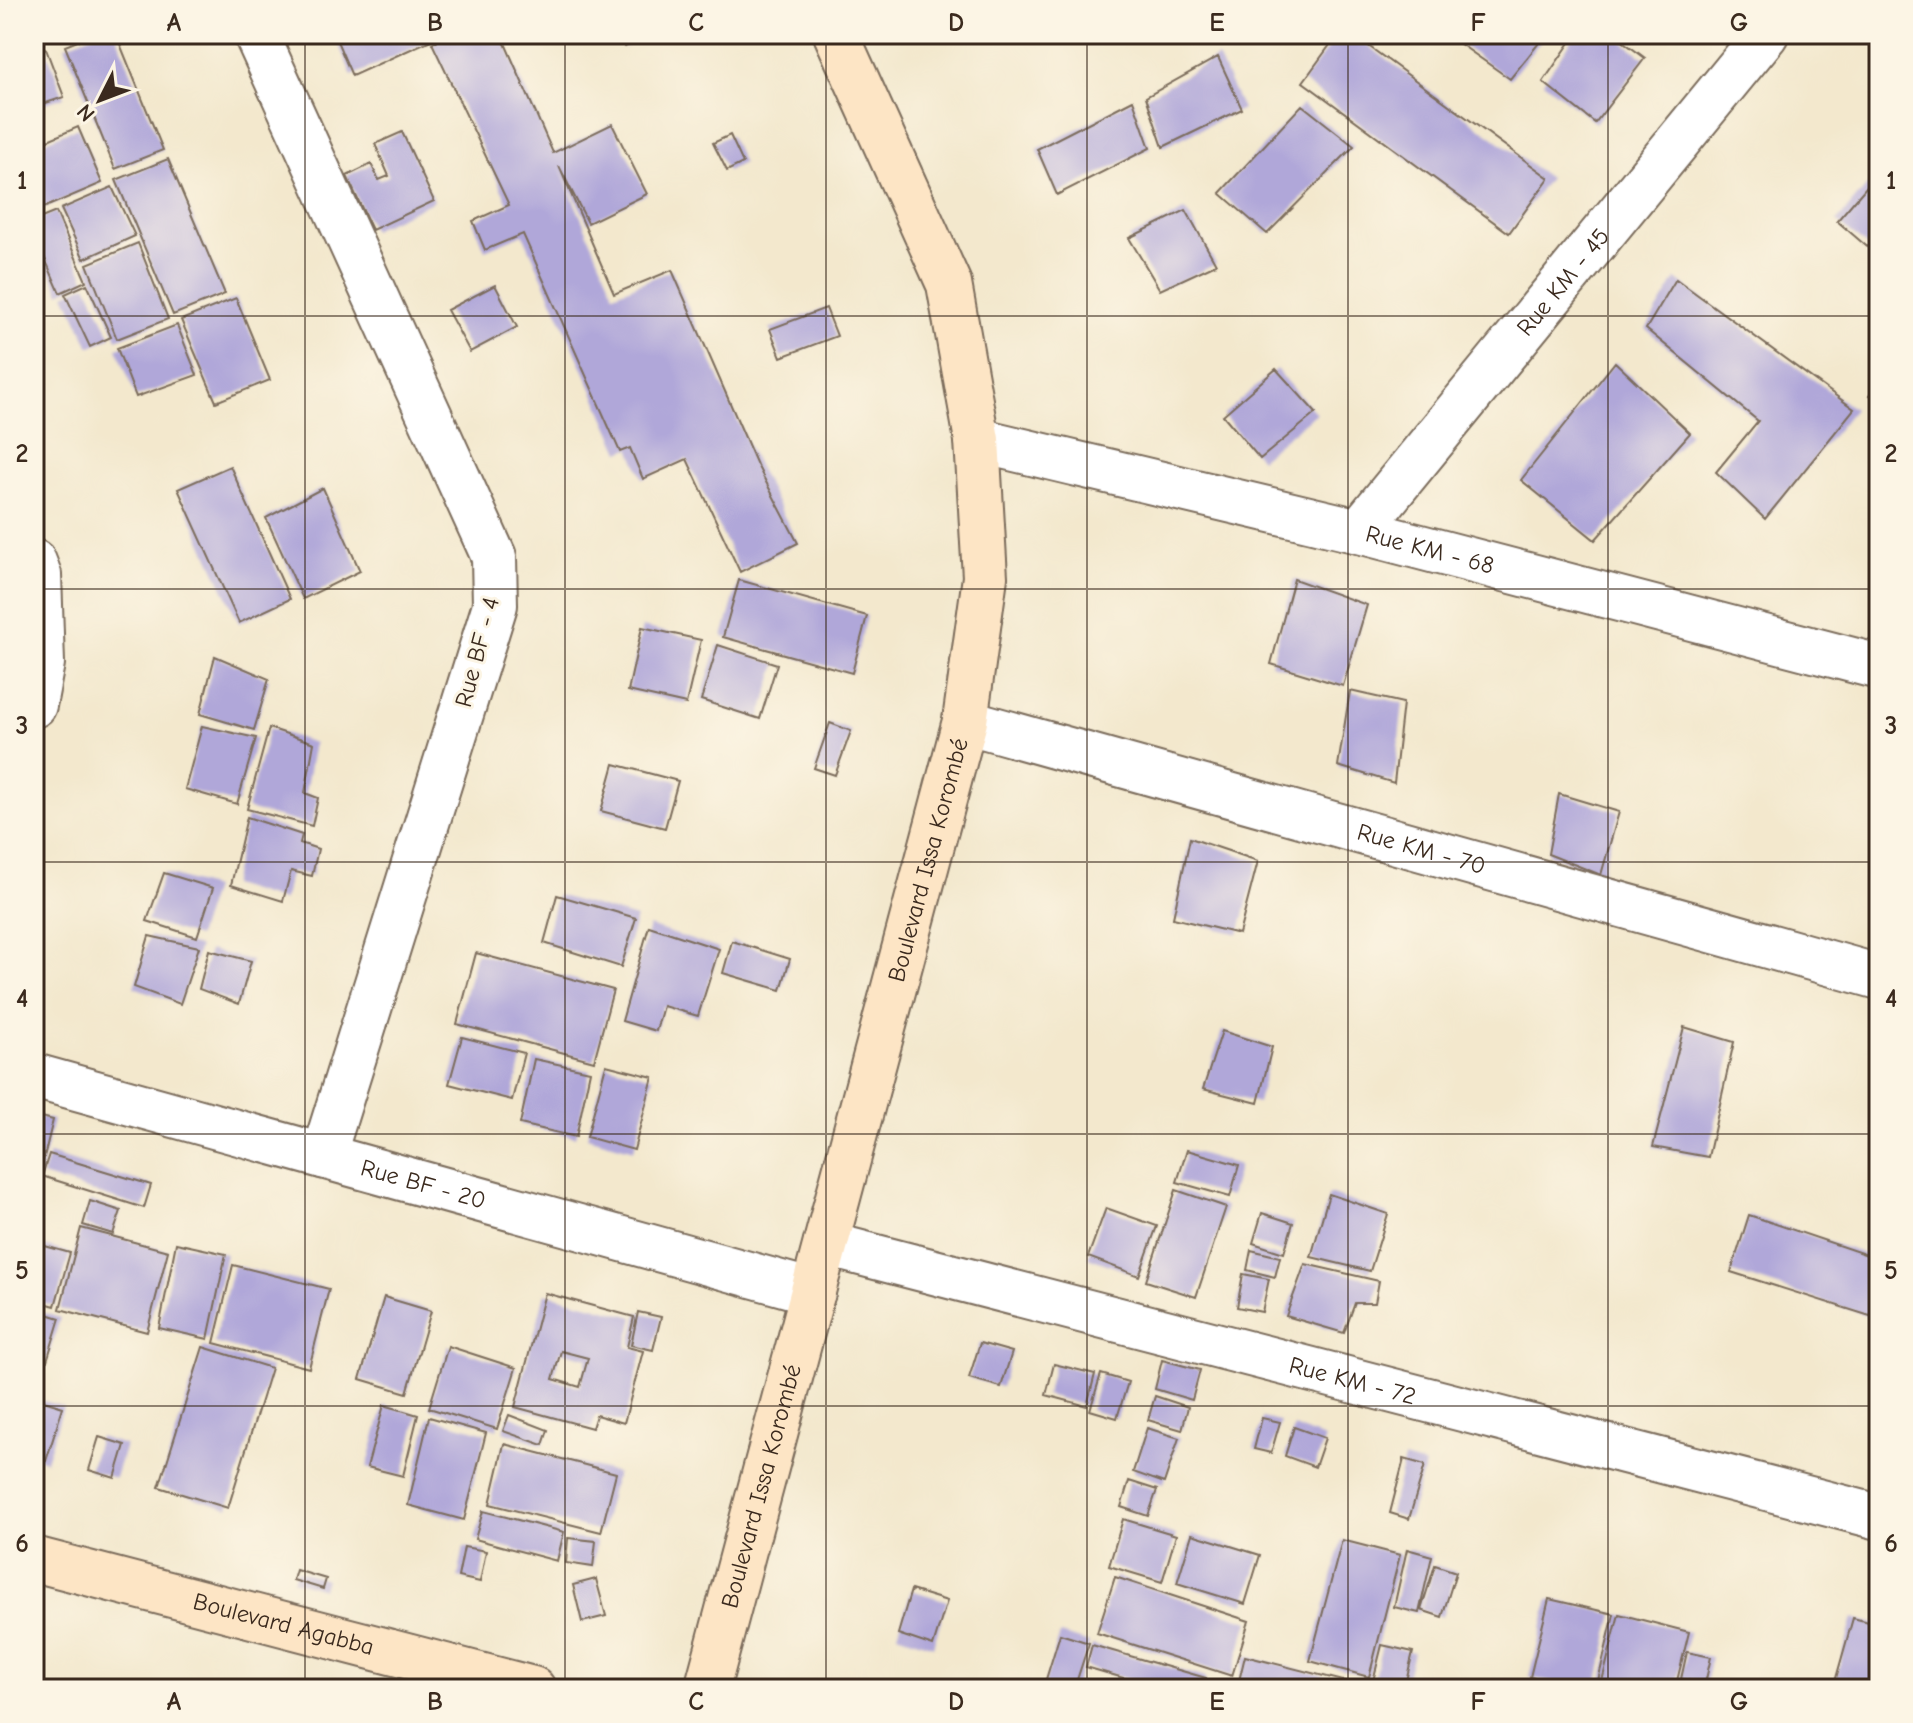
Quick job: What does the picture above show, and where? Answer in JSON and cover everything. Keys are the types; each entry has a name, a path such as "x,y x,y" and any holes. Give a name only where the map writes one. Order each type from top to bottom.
{"street":[{"name":"Rue BF - 4","path":"256,34 494,557 495,605 323,1156"},
{"name":"Boulevard Issa Korombé","path":"707,1689 965,721 985,577 977,440 949,284 836,34"},
{"name":"Rue KM - 45","path":"1359,531 1766,34"},
{"name":"Rue KM - 68","path":"977,440 1359,531 1879,667"},
{"path":"34,562 39,575 42,663 34,705"},
{"name":"Rue KM - 70","path":"965,721 1879,977"},
{"name":"Rue BF - 20","path":"34,1076 813,1292"},
{"name":"Rue KM - 72","path":"826,1244 1879,1517"},
{"name":"Boulevard Agabba","path":"34,1559 533,1689"}],"building":[{"path":"95,34 116,34 163,150 115,169 65,46"},
{"path":"334,34 444,34 352,76"},
{"path":"450,34 501,34 553,153 612,124 647,194 588,223 559,166 614,294 672,270 757,465 798,543 740,572 687,459 643,479 630,448 620,452 523,234 485,250 473,221 509,205 432,43"},
{"path":"618,34 649,34 625,47"},
{"path":"1338,34 1352,34 1549,178 1509,233 1303,82"},
{"path":"1446,34 1538,34 1543,38 1510,79"},
{"path":"1576,34 1613,34 1645,58 1595,123 1543,82"},
{"path":"46,49 64,97 34,107 34,53"},
{"path":"1218,57 1242,109 1163,147 1146,97"},
{"path":"1133,100 1150,148 1057,195 1037,149"},
{"path":"1302,105 1354,146 1267,234 1220,193"},
{"path":"78,127 102,183 34,212 34,146"},
{"path":"402,132 434,201 372,230 347,176 371,164 379,180 389,176 375,144"},
{"path":"730,135 743,163 727,171 713,143"},
{"path":"168,159 225,294 173,315 116,180"},
{"path":"1879,172 1879,257 1837,221"},
{"path":"112,187 135,236 84,259 61,209"},
{"path":"1186,210 1216,264 1160,290 1129,238"},
{"path":"56,212 86,281 60,293 34,234 34,221"},
{"path":"138,243 168,319 117,339 87,264"},
{"path":"1676,279 1854,409 1765,519 1716,472 1758,421 1646,329"},
{"path":"87,284 111,337 90,347 65,294"},
{"path":"495,285 517,327 470,352 447,310"},
{"path":"236,298 270,380 216,402 181,320"},
{"path":"826,308 837,336 781,357 770,329"},
{"path":"177,325 197,375 136,397 117,348"},
{"path":"34,344 46,370 34,375"},
{"path":"1615,362 1690,433 1595,540 1521,480"},
{"path":"1276,369 1316,413 1260,459 1223,415"},
{"path":"1879,384 1879,402 1870,395"},
{"path":"230,466 290,599 239,623 178,489"},
{"path":"323,488 360,571 303,599 266,518"},
{"path":"1294,579 1367,605 1343,686 1271,664"},
{"path":"739,580 867,616 852,673 723,637"},
{"path":"642,627 701,640 686,704 628,691"},
{"path":"718,645 777,664 760,719 701,700"},
{"path":"215,656 269,679 254,730 200,714"},
{"path":"1350,691 1403,703 1394,783 1338,766"},
{"path":"830,723 851,731 835,775 814,768"},
{"path":"202,726 256,738 237,804 185,789"},
{"path":"269,728 314,743 305,793 318,798 312,826 247,809"},
{"path":"614,764 678,781 665,828 601,811"},
{"path":"1559,794 1619,812 1601,875 1548,854"},
{"path":"247,817 302,835 300,843 318,849 312,876 291,871 283,901 231,885"},
{"path":"1190,838 1258,861 1239,934 1173,918"},
{"path":"164,873 213,888 197,937 147,921"},
{"path":"557,895 636,918 621,967 544,943"},
{"path":"649,926 719,949 698,1016 663,1006 656,1031 622,1021"},
{"path":"149,936 199,947 180,1004 134,987"},
{"path":"732,941 790,959 781,990 723,973"},
{"path":"209,950 251,961 239,1004 199,989"},
{"path":"476,953 613,990 594,1061 457,1024"},
{"path":"1684,1027 1734,1042 1708,1157 1653,1147"},
{"path":"1222,1031 1272,1047 1258,1103 1203,1089"},
{"path":"462,1037 524,1053 512,1100 449,1084"},
{"path":"534,1059 590,1071 576,1137 520,1124"},
{"path":"606,1065 653,1077 634,1150 587,1137"},
{"path":"34,1115 53,1120 38,1182 34,1181"},
{"path":"1187,1150 1239,1165 1230,1197 1177,1182"},
{"path":"49,1154 151,1185 144,1208 42,1176"},
{"path":"1176,1190 1226,1207 1196,1297 1146,1281"},
{"path":"1329,1194 1388,1214 1370,1271 1311,1257"},
{"path":"90,1201 121,1211 113,1234 83,1225"},
{"path":"1106,1208 1157,1226 1139,1276 1088,1257"},
{"path":"1262,1213 1293,1223 1284,1253 1253,1243"},
{"path":"1749,1215 1879,1259 1879,1286 1870,1316 1731,1272"},
{"path":"81,1228 168,1251 147,1332 60,1309"},
{"path":"34,1243 70,1253 55,1306 34,1300"},
{"path":"176,1243 226,1254 208,1339 159,1328"},
{"path":"1251,1250 1280,1257 1275,1277 1247,1270"},
{"path":"1305,1264 1379,1281 1375,1303 1355,1303 1344,1333 1286,1316"},
{"path":"233,1265 329,1289 309,1368 214,1343"},
{"path":"1243,1274 1269,1279 1262,1312 1237,1307"},
{"path":"545,1293 634,1317 627,1347 643,1351 624,1423 596,1415 592,1428 515,1407","holes":["561,1351 588,1358 580,1387 553,1379"]},
{"path":"384,1297 431,1311 407,1393 360,1379"},
{"path":"34,1310 60,1318 39,1387 34,1385"},
{"path":"638,1312 661,1317 653,1350 631,1345"},
{"path":"980,1343 1012,1352 1001,1387 969,1378"},
{"path":"448,1346 516,1368 497,1429 429,1408"},
{"path":"203,1347 271,1368 228,1508 159,1487"},
{"path":"1162,1360 1200,1370 1192,1400 1155,1389"},
{"path":"1054,1364 1095,1374 1087,1406 1046,1395"},
{"path":"1101,1374 1128,1382 1117,1418 1090,1410"},
{"path":"1155,1396 1188,1407 1182,1430 1148,1420"},
{"path":"34,1398 63,1407 46,1461 34,1457"},
{"path":"384,1405 418,1415 403,1476 367,1467"},
{"path":"509,1415 548,1430 543,1445 503,1431"},
{"path":"429,1417 486,1433 464,1520 408,1505"},
{"path":"1262,1418 1280,1422 1271,1453 1254,1449"},
{"path":"1294,1427 1325,1438 1315,1467 1285,1456"},
{"path":"1147,1428 1179,1438 1164,1483 1133,1472"},
{"path":"99,1437 125,1445 115,1478 89,1470"},
{"path":"504,1444 616,1473 601,1532 490,1504"},
{"path":"1404,1459 1425,1465 1409,1519 1390,1513"},
{"path":"1129,1481 1157,1490 1148,1516 1121,1507"},
{"path":"483,1511 564,1532 557,1561 475,1539"},
{"path":"1123,1519 1176,1535 1162,1582 1109,1566"},
{"path":"1192,1534 1260,1555 1245,1604 1177,1583"},
{"path":"568,1538 596,1541 593,1567 566,1563"},
{"path":"1342,1540 1400,1555 1369,1677 1310,1661"},
{"path":"464,1547 486,1551 480,1582 458,1577"},
{"path":"1407,1549 1432,1556 1419,1613 1394,1607"},
{"path":"1435,1565 1456,1572 1442,1617 1421,1610"},
{"path":"296,1570 326,1579 323,1589 293,1580"},
{"path":"1115,1577 1249,1621 1232,1676 1097,1633"},
{"path":"596,1579 606,1616 582,1622 573,1585"},
{"path":"911,1590 947,1601 933,1646 898,1634"},
{"path":"1549,1599 1614,1614 1596,1689 1576,1689 1530,1677"},
{"path":"1619,1614 1689,1632 1675,1689 1600,1689"},
{"path":"1853,1618 1879,1625 1879,1689 1833,1689"},
{"path":"1060,1634 1089,1643 1074,1689 1043,1689"},
{"path":"1092,1645 1206,1678 1203,1689 1161,1689 1086,1667"},
{"path":"1382,1645 1413,1652 1404,1689 1371,1689"},
{"path":"1687,1652 1711,1657 1705,1684 1681,1679"},
{"path":"1245,1656 1371,1688 1237,1689"},
{"path":"1525,1682 1547,1688 1547,1689 1524,1689"}]}
